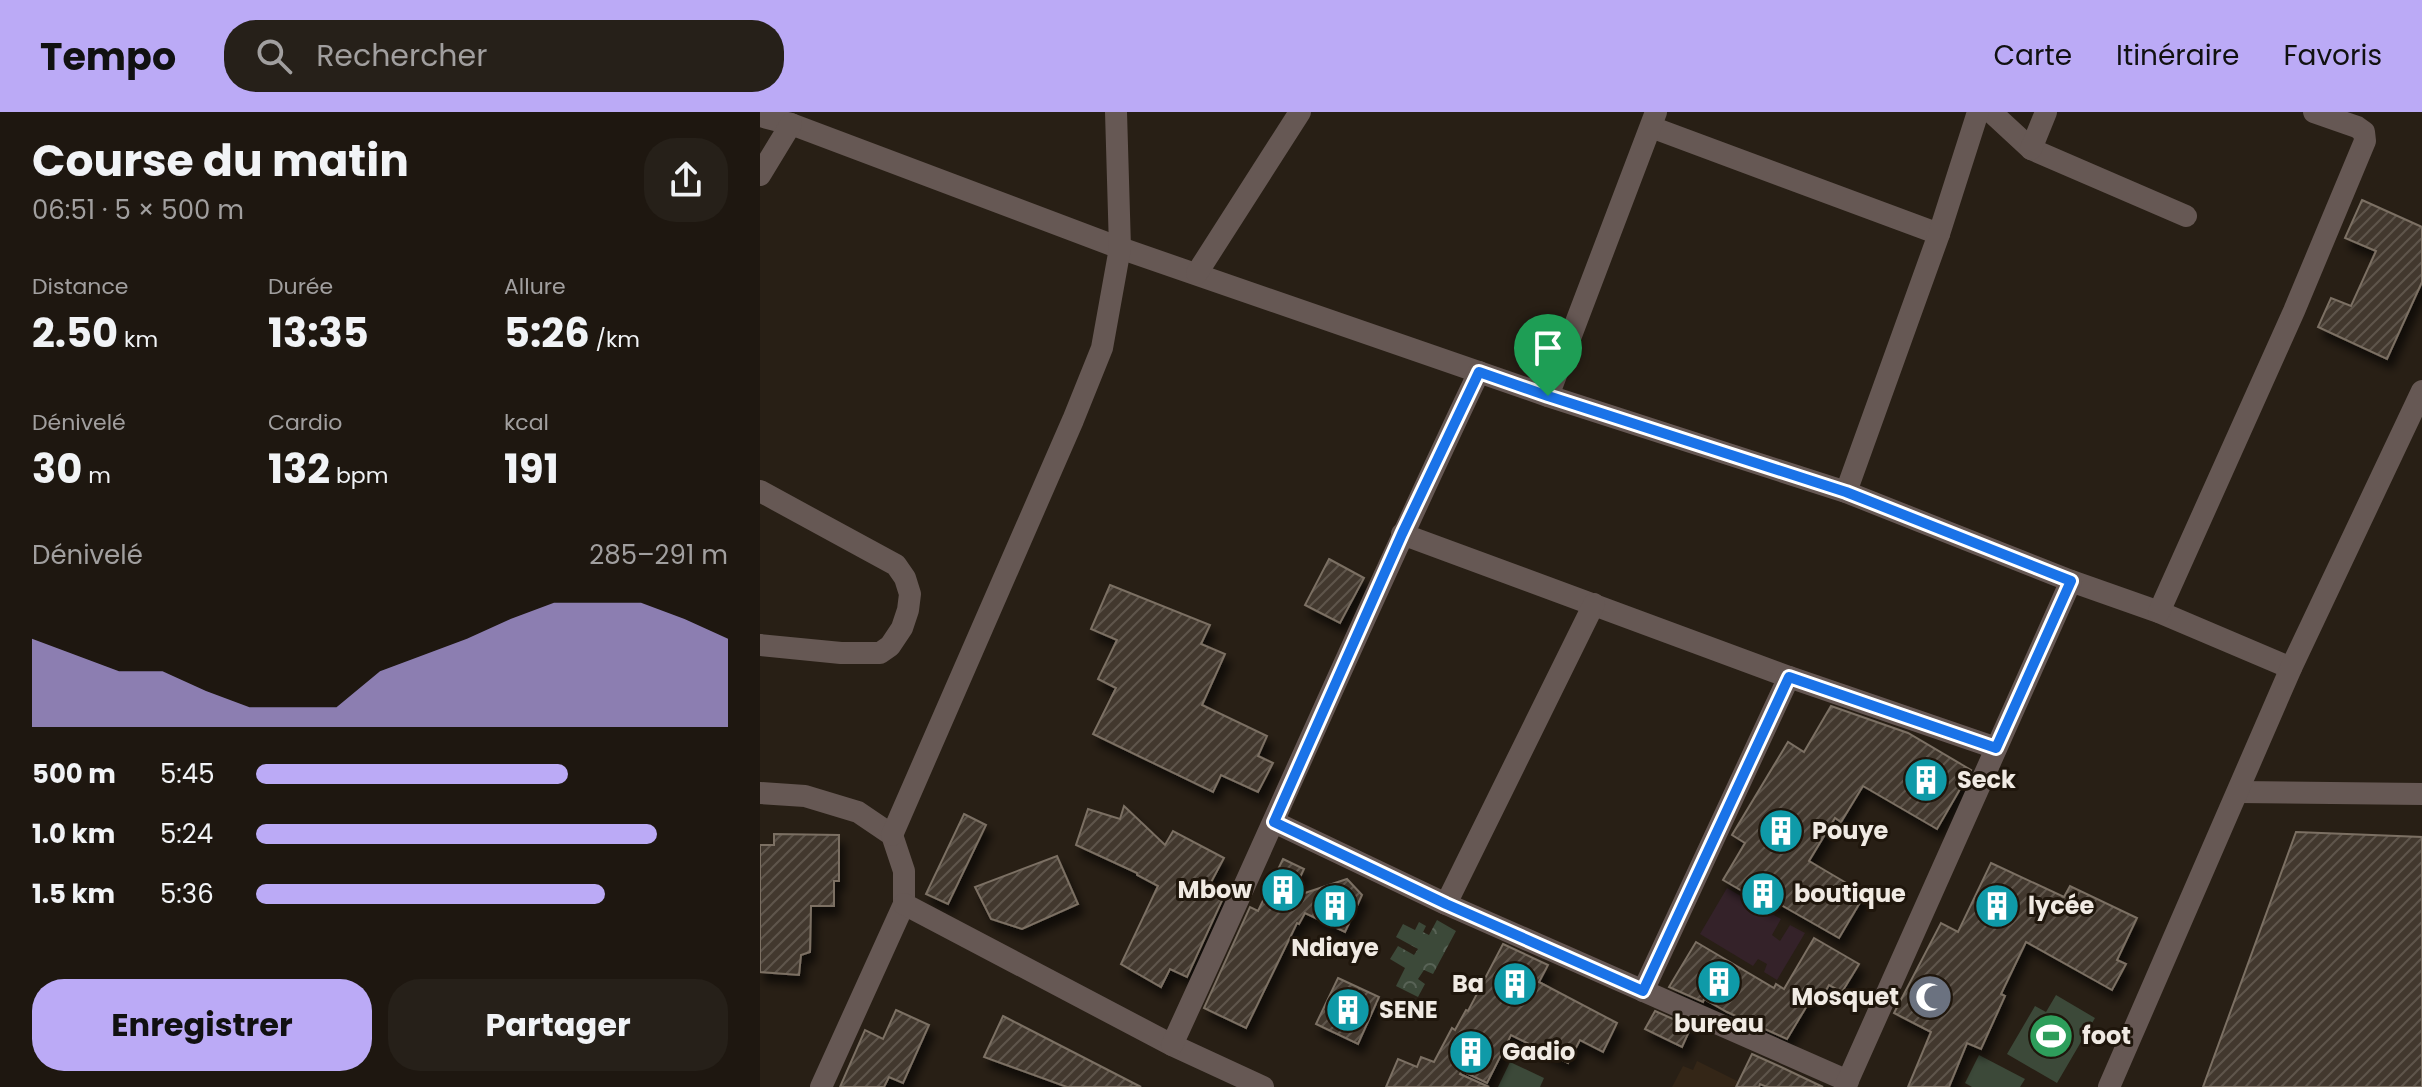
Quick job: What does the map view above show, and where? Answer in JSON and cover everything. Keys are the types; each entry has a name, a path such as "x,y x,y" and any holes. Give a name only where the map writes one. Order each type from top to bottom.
{"street":[{"path":"892,835 1102,348 1120,248 1116,112"},
{"path":"1197,273 1300,112"},
{"path":"1846,492 1939,234 1978,112"},
{"path":"1991,112 2031,149 2186,216"},
{"path":"2031,149 2046,112"},
{"path":"2159,612 2294,311 2365,141 2364,132 2357,127 2314,112"},
{"path":"760,116 791,124 1120,248 1548,396 1846,492 2071,581 2159,612 2291,668"},
{"path":"1548,396 1653,119 1939,234"},
{"path":"760,175 791,124"},
{"path":"1172,1045 1402,534 1479,372"},
{"path":"2109,1087 2291,668 2422,391"},
{"path":"760,645 841,653 880,653 890,646 902,628 910,594 905,578 896,565 763,499"},
{"path":"1402,534 1789,677 1996,748"},
{"path":"1274,822 1446,904 1846,1084 2071,581"},
{"path":"1446,904 1594,604"},
{"path":"1643,991 1789,677"},
{"path":"2238,792 2422,794"},
{"path":"760,793 805,796 858,812 892,835 904,871 904,904 821,1087"},
{"path":"904,904 1172,1045 1263,1087"}],"shaded area":[{"path":"1727,888 1781,919 1772,935 1780,941 1790,925 1805,933 1777,980 1764,972 1767,964 1758,959 1753,966 1700,934"},
{"path":"1697,1061 1741,1083 1739,1087 1672,1087 1683,1066 1693,1070"}],"green space":[{"path":"1437,920 1456,931 1433,974 1424,970 1418,979 1425,984 1418,997 1396,986 1405,968 1390,959 1398,946 1414,955 1418,949 1396,937 1403,924 1415,930 1419,922 1426,926 1423,932 1429,935"},
{"name":"foot","path":"2056,995 2095,1018 2057,1083 2007,1054 2035,1006 2046,1012"},
{"path":"1979,1055 2025,1079 2020,1087 1972,1087 1965,1083"},
{"path":"1510,1062 1544,1078 1540,1087 1498,1087"}],"building":[{"path":"2362,200 2422,227 2422,282 2387,359 2318,327 2331,298 2351,306 2376,251 2345,238"},
{"path":"1329,559 1364,578 1340,623 1305,605"},
{"path":"1110,585 1210,625 1201,644 1225,654 1202,705 1267,736 1258,756 1273,763 1258,792 1221,775 1213,792 1093,734 1116,688 1098,679 1117,640 1091,629"},
{"path":"1831,706 1908,733 1971,770 1937,829 1863,786 1841,822 1835,818 1809,861 1865,894 1839,938 1774,901 1770,907 1723,880 1745,843 1732,835 1788,742 1804,752"},
{"path":"1124,806 1165,845 1173,831 1224,858 1209,886 1225,894 1187,977 1170,969 1161,987 1121,964 1158,886 1076,845 1088,809 1120,819"},
{"path":"964,814 986,825 948,904 926,894"},
{"path":"2296,832 2422,837 2422,1087 2203,1087"},
{"path":"774,834 839,835 839,881 834,881 834,906 811,906 810,952 801,955 799,975 760,972 760,845 774,845"},
{"path":"1057,856 1078,904 1022,929 991,919 975,887"},
{"path":"1283,859 1304,869 1290,898 1347,879 1362,895 1345,932 1305,913 1297,923 1246,1028 1204,1008 1250,907 1258,911"},
{"path":"1991,863 2064,897 2070,886 2137,918 2117,960 2126,964 2112,990 2026,942 2001,994 2005,996 1981,1049 1967,1043 1949,1087 1908,1087 1931,1032 1894,1013 1941,923 1958,932"},
{"path":"1814,938 1859,964 1842,992 1829,985 1821,999 1814,994 1787,1039 1704,999 1703,1002 1669,987 1696,942 1774,988 1776,984 1784,989"},
{"path":"1503,944 1548,965 1539,982 1617,1023 1603,1052 1580,1040 1568,1063 1511,1035 1487,1083 1462,1071 1460,1074 1489,1087 1386,1087 1398,1059 1417,1067 1421,1057 1434,1062 1452,1028 1455,1030 1468,1011"},
{"name":"SENE","path":"1338,978 1379,997 1358,1044 1316,1024"},
{"path":"896,1010 929,1025 903,1083 889,1077 884,1087 840,1087 865,1030 883,1039"},
{"path":"1655,1011 1691,1027 1682,1047 1645,1029"},
{"path":"1003,1016 1141,1087 1067,1087 984,1057"},
{"path":"1752,1054 1823,1087 1767,1087 1760,1084 1759,1087 1736,1087"}],"place":[{"name":"Seck","path":"1926,780"},
{"name":"Pouye","path":"1781,831"},
{"name":"Mbow","path":"1283,890"},
{"name":"boutique","path":"1763,894"},
{"name":"Ndiaye","path":"1335,906"},
{"name":"lycée","path":"1997,906"},
{"name":"bureau","path":"1719,982"},
{"name":"Ba","path":"1515,984"},
{"name":"Mosquet","path":"1930,997"},
{"name":"SENE","path":"1348,1010"},
{"name":"foot","path":"2051,1036"},
{"name":"Gadio","path":"1471,1052"}],"route":[{"path":"1479,372 1548,396 1846,492 2071,581 1996,748 1789,677 1643,991 1446,904 1274,822 1402,534 1479,372"}]}
